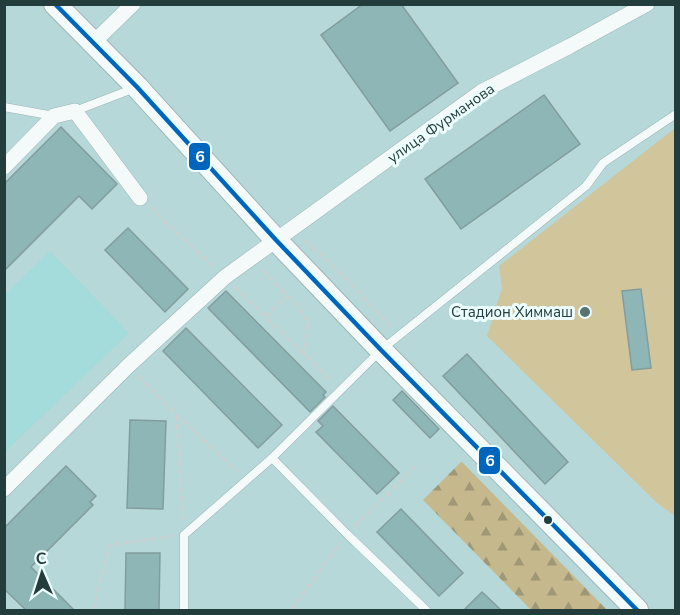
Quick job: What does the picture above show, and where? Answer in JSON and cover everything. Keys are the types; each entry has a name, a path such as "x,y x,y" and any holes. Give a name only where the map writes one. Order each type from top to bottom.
{"street":[{"path":"55,4 285,234 381,350 637,610"},
{"path":"93,43 133,4"},
{"name":"улица Фурманова","path":"4,489 128,366 225,277 481,92 647,4"},
{"path":"4,167 54,116 75,111 140,198"}],"lane":[{"path":"75,111 137,87"},
{"path":"4,106 54,116"},
{"path":"184,610 184,535 273,458 381,350 586,186 603,163 675,114"},
{"path":"273,458 426,610"}],"path":[{"path":"285,234 345,277 399,336"},
{"path":"251,259 288,295 308,320 305,354"},
{"path":"266,317 288,295"},
{"path":"128,366 248,481"},
{"path":"94,610 109,545 184,535 177,415"}],"shaded area":[{"name":"Стадион Химмаш","path":"675,128 675,516 657,503 487,336 502,288 499,266"},
{"path":"50,251 129,333 5,452 5,295"}],"green space":[{"path":"461,462 607,610 531,610 423,500"}],"building":[{"path":"363,4 401,4 458,83 390,131 321,35"},
{"path":"544,95 580,144 461,229 425,179"},
{"path":"61,127 117,184 92,209 79,196 4,271 4,184"},
{"path":"128,228 188,289 165,312 105,250"},
{"path":"641,289 651,368 632,370 622,291"},
{"path":"226,291 326,392 323,395 325,397 310,412 208,308"},
{"path":"186,328 282,425 258,448 163,351"},
{"path":"467,354 568,462 545,484 443,376"},
{"path":"402,391 439,429 430,438 393,400"},
{"path":"333,406 399,473 377,494 316,432 323,426 318,421"},
{"path":"130,420 166,421 163,509 127,508"},
{"path":"66,466 96,496 90,502 93,505 31,567 74,610 26,610 4,589 4,528"},
{"path":"401,509 463,573 439,596 377,532"},
{"path":"126,553 160,553 159,610 125,610"},
{"path":"482,592 501,610 464,610"}],"transit line":[{"name":"6","path":"55,4 137,87 276,240 381,350 637,610"}],"place":[{"name":"Стадион Химмаш","path":"585,312"}]}
